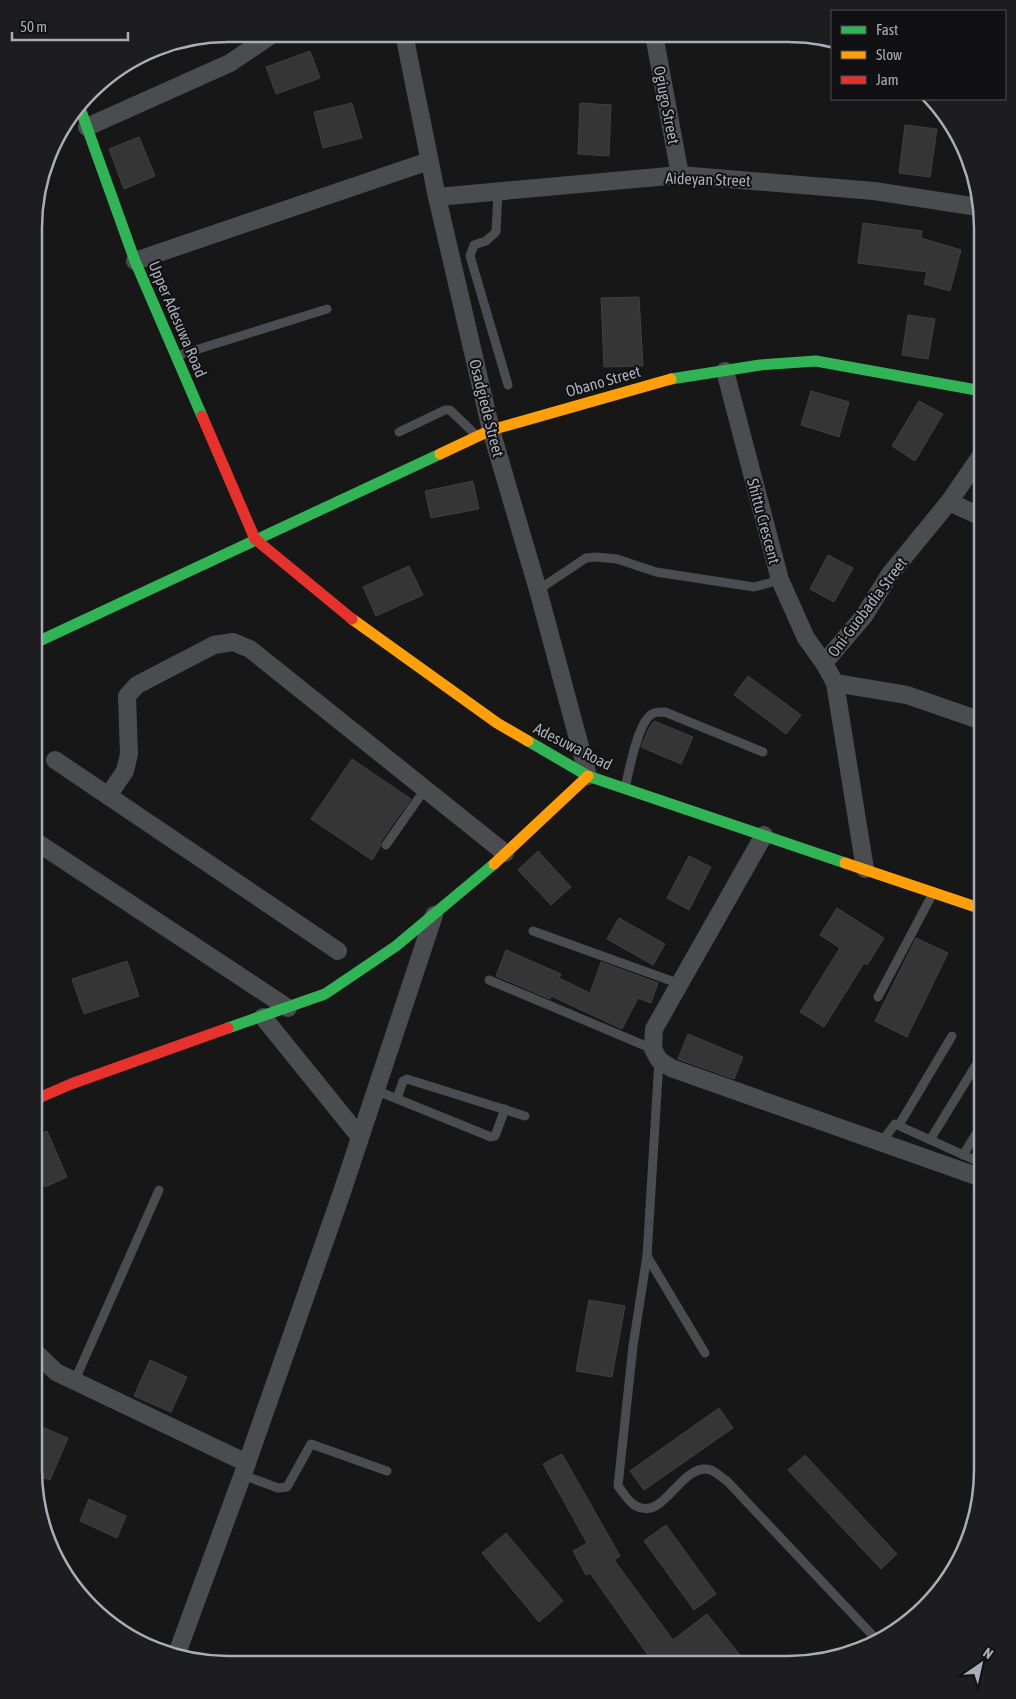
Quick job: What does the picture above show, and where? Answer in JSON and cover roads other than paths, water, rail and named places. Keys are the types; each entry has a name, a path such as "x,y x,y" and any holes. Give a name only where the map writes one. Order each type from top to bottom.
{"street":[{"path":"87,127 230,63 261,42"},
{"name":"Osadgiede Street","path":"406,42 484,433 538,590 588,776"},
{"name":"Ogiugo Street","path":"655,42 680,175"},
{"name":"Upper Adesuwa Road","path":"82,114 135,261 255,539"},
{"path":"135,261 429,161"},
{"name":"Aideyan Street","path":"437,197 680,175 874,191 972,206"},
{"name":"Obano Street","path":"42,639 484,433 665,380 816,361 974,390"},
{"name":"Shittu Crescent","path":"725,371 780,580 806,638 824,663"},
{"name":"Oni-Guobadia Street","path":"865,868 835,682 824,663 864,616 890,574 950,502 974,466"},
{"path":"950,502 974,513"},
{"name":"Adesuwa Road","path":"255,539 331,603 497,723 588,776 974,906"},
{"path":"108,796 124,771 129,754 127,696 137,685 214,645 233,642 250,649 504,853"},
{"path":"835,682 907,695 974,718"},
{"path":"55,760 338,951"},
{"path":"42,1097 71,1084 325,994 356,975 434,915 588,776"},
{"path":"764,835 654,1029 656,1055 671,1068 974,1175"},
{"path":"42,846 288,1008"},
{"path":"178,1649 245,1469 360,1137 434,915"},
{"path":"263,1017 360,1137"},
{"path":"42,1359 56,1372 75,1380 245,1469"}],"lane":[{"path":"498,191 496,232 486,241 474,245 470,256 508,385"},
{"path":"176,356 327,309"},
{"path":"399,432 445,410 450,410 484,433"},
{"path":"538,590 586,558 596,557 617,559 656,572 754,587 780,580"},
{"path":"624,788 640,728 646,718 654,712 665,712 763,752"},
{"path":"386,845 425,789"},
{"path":"878,997 934,892"},
{"path":"533,931 680,984"},
{"path":"489,980 656,1055 647,1256 633,1346 618,1486 634,1506 646,1510 654,1508 683,1480 702,1469 712,1470 727,1481 873,1636"},
{"path":"899,1125 952,1036"},
{"path":"930,1140 974,1068"},
{"path":"397,1099 403,1081 407,1078 525,1116"},
{"path":"375,1090 491,1137 495,1136 498,1132 505,1109"},
{"path":"881,1143 891,1127 899,1125 974,1160"},
{"path":"963,1155 974,1137"},
{"path":"75,1380 159,1190"},
{"path":"647,1256 705,1353"},
{"path":"245,1469 278,1488 287,1487 312,1444 387,1470"}]}
